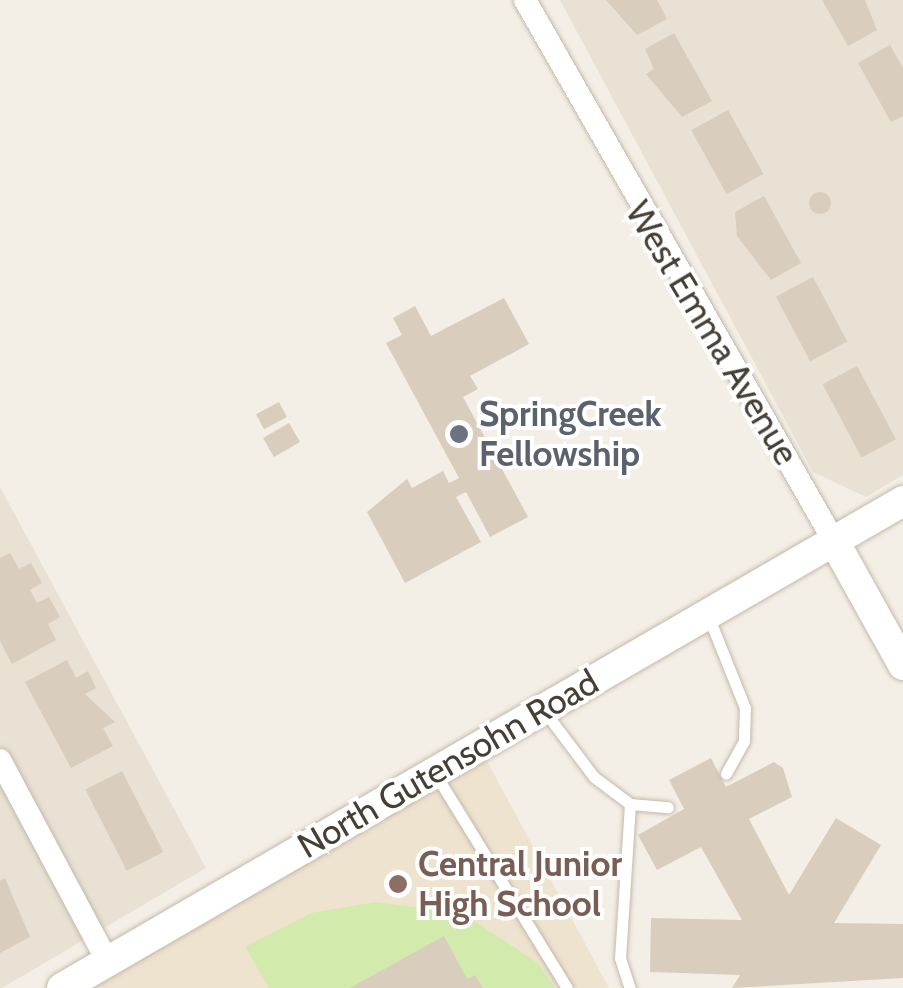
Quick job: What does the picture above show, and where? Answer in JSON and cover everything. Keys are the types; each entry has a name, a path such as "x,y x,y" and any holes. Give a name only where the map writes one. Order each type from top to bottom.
{"street":[{"name":"West Emma Avenue","path":"525,0 903,664"},
{"name":"North Gutensohn Road","path":"62,988 903,501"},
{"path":"0,760 108,962"}],"lane":[{"path":"707,614 745,708 744,741 726,773"},
{"path":"544,709 594,777 630,804 668,807"},
{"path":"434,772 567,988"},
{"path":"630,804 620,958 630,988"}],"shaded area":[{"path":"560,0 903,0 903,475 866,497 813,472"},
{"path":"0,487 206,868 2,988 0,988"},
{"name":"Central Junior High School","path":"479,746 609,988 62,988"}],"green space":[{"path":"376,902 462,913 538,963 555,988 269,988 245,947 311,913"}],"building":[{"path":"606,0 657,0 667,19 637,35"},
{"path":"822,0 865,0 877,30 848,46"},
{"path":"674,33 712,101 682,117 646,74 654,69 645,49"},
{"path":"890,45 903,68 903,116 891,122 858,63"},
{"path":"728,110 763,174 727,194 691,130"},
{"path":"820,192 828,195 828,211 820,214 812,211 809,203 812,195"},
{"path":"764,196 801,263 771,280 737,236 735,212"},
{"path":"813,277 847,341 810,361 776,297"},
{"name":"SpringCreek Fellowship","path":"504,298 529,344 470,376 478,389 463,397 528,517 490,537 466,492 456,497 481,542 405,583 367,512 407,479 412,488 443,471 449,483 459,478 386,343 402,335 393,318 415,306 431,336"},
{"path":"857,366 896,439 862,458 823,384"},
{"path":"279,402 287,417 264,429 256,414"},
{"path":"289,423 300,442 274,457 263,438"},
{"path":"10,553 19,569 31,563 42,583 30,590 37,603 49,597 60,617 48,624 56,640 12,664 0,641 0,558"},
{"path":"67,660 76,678 88,671 96,688 85,694 115,722 103,728 113,746 71,768 25,682"},
{"path":"711,758 726,787 774,762 783,768 792,797 749,819 789,895 836,818 881,845 834,923 903,924 903,978 732,988 740,975 650,972 651,918 742,920 701,847 657,870 638,835 684,809 669,780"},
{"path":"122,771 163,852 127,871 85,790"},
{"path":"5,878 30,937 0,953 0,881"},
{"path":"444,936 467,979 475,975 483,988 350,988"}],"place":[{"name":"SpringCreek Fellowship","path":"459,434"},
{"name":"Central Junior High School","path":"398,884"}]}
